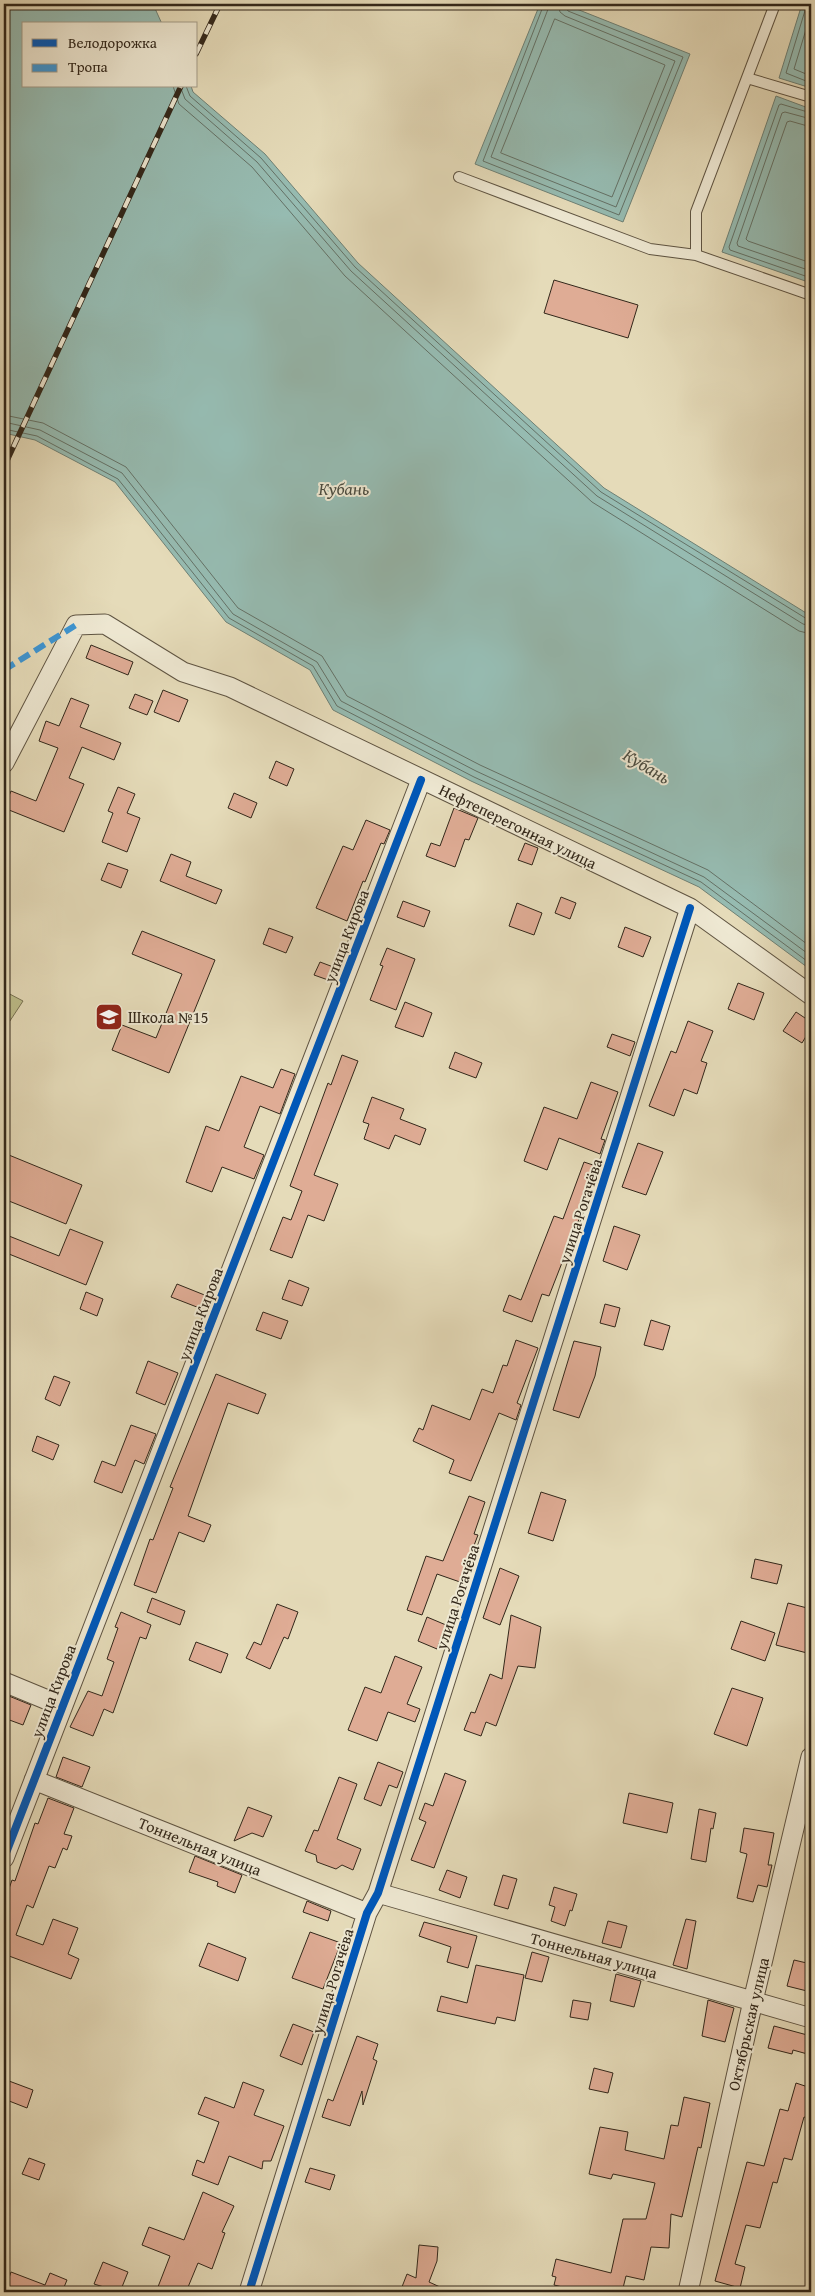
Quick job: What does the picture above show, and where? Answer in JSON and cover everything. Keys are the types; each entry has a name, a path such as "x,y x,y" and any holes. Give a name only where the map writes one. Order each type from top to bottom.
{"street":[{"name":"Нефтеперегонная улица","path":"4,762 76,625 105,624 184,672 230,687 690,908 811,995"},
{"name":"улица Кирова","path":"4,1858 421,780"},
{"name":"улица Рогачёва","path":"249,2292 367,1913 378,1893 690,908"},
{"path":"4,1682 62,1706"},
{"name":"Октябрьская улица","path":"688,2292 753,2001 811,1757"},
{"name":"Тоннельная улица","path":"34,1780 367,1913"},
{"name":"Тоннельная улица","path":"378,1893 811,2018"}],"lane":[{"path":"696,255 696,212 775,4"},
{"path":"747,78 811,97"},
{"path":"459,177 650,249 696,255 811,295"}],"green space":[{"path":"4,991 23,1001 4,1030"}],"water":[{"name":"Кубань","path":"4,4 153,4 161,22 22,22 22,88 192,88 193,92 265,154 358,263 604,488 811,616 811,970 699,887 471,781 333,710 310,670 226,622 115,482 35,440 4,433"},
{"path":"540,4 564,4 690,54 623,222 475,164"},
{"path":"802,4 811,4 811,88 779,78"},
{"path":"776,96 811,109 811,283 722,252"}],"building":[{"path":"554,280 638,305 628,338 544,313"},
{"path":"91,645 133,662 128,675 86,658"},
{"path":"163,690 188,700 179,722 154,712"},
{"path":"135,694 153,701 147,715 129,708"},
{"path":"71,698 89,705 80,727 121,743 114,760 82,747 69,778 84,784 64,832 4,808 11,791 36,801 58,748 39,741 46,721 59,726"},
{"path":"276,761 294,769 287,786 269,778"},
{"path":"118,787 135,794 127,813 140,818 127,852 102,842 113,813 108,811"},
{"path":"234,793 257,803 251,818 228,808"},
{"path":"454,808 478,818 469,840 465,839 455,867 426,856 431,843 440,846"},
{"path":"366,820 390,830 384,844 381,843 365,882 363,881 347,921 316,908 343,846 353,850"},
{"path":"525,843 538,848 532,865 518,860"},
{"path":"171,854 191,862 186,876 222,890 216,904 160,881"},
{"path":"108,863 128,870 121,888 101,880"},
{"path":"561,897 576,903 570,919 555,913"},
{"path":"403,901 430,911 424,927 397,917"},
{"path":"517,903 542,913 534,935 509,926"},
{"path":"625,927 651,937 643,957 618,947"},
{"path":"269,928 293,937 286,953 263,944"},
{"path":"142,931 215,960 169,1073 112,1050 122,1025 156,1038 182,974 132,954"},
{"path":"387,948 415,959 396,1010 370,1000 383,966 380,965"},
{"path":"320,962 336,968 331,981 314,975"},
{"path":"738,983 764,993 754,1020 728,1009"},
{"path":"405,1002 432,1013 423,1037 395,1027"},
{"path":"796,1012 811,1022 811,1028 802,1043 783,1031"},
{"path":"688,1021 713,1031 701,1061 707,1063 697,1094 684,1089 674,1116 649,1106 671,1051 676,1053"},
{"path":"612,1034 635,1042 630,1056 607,1047"},
{"path":"455,1052 482,1063 476,1078 449,1068"},
{"path":"342,1055 358,1061 314,1175 338,1184 324,1221 308,1215 292,1258 270,1250 283,1217 291,1220 302,1191 290,1186 328,1083 331,1085"},
{"path":"281,1069 295,1074 280,1114 260,1106 244,1147 264,1155 254,1179 222,1167 212,1192 186,1182 206,1126 219,1131 241,1076 273,1088"},
{"path":"591,1082 618,1092 601,1139 605,1140 600,1154 559,1138 547,1170 524,1161 544,1107 577,1119"},
{"path":"372,1097 404,1109 400,1119 426,1129 420,1145 395,1135 389,1149 364,1139 369,1124 363,1122"},
{"path":"638,1143 663,1152 646,1195 622,1187"},
{"path":"4,1153 82,1185 66,1224 4,1199"},
{"path":"584,1162 596,1166 583,1209 549,1296 542,1294 532,1322 503,1311 509,1295 521,1300 554,1216 563,1219"},
{"path":"614,1226 640,1235 627,1270 603,1261"},
{"path":"70,1229 103,1242 86,1285 4,1252 4,1234 59,1256"},
{"path":"289,1280 309,1288 302,1306 282,1299"},
{"path":"177,1284 207,1296 202,1309 171,1297"},
{"path":"86,1292 103,1299 97,1316 80,1309"},
{"path":"605,1304 620,1308 615,1327 600,1323"},
{"path":"263,1312 288,1321 281,1339 256,1330"},
{"path":"651,1320 670,1326 663,1350 644,1345"},
{"path":"516,1340 538,1348 517,1403 521,1405 516,1420 499,1413 471,1481 449,1473 454,1460 413,1441 419,1428 423,1430 432,1405 470,1420 482,1389 493,1393 503,1365 507,1366"},
{"path":"574,1341 601,1347 595,1376 579,1418 553,1410"},
{"path":"148,1361 178,1373 165,1405 136,1393"},
{"path":"216,1374 266,1394 258,1414 228,1403 188,1516 211,1525 204,1542 179,1532 156,1593 134,1585 150,1539 153,1540 173,1488 170,1487"},
{"path":"54,1376 70,1382 60,1406 45,1399"},
{"path":"131,1425 156,1434 144,1464 135,1460 122,1493 94,1482 102,1461 115,1466"},
{"path":"37,1436 59,1445 53,1460 32,1451"},
{"path":"541,1492 566,1500 553,1541 528,1533"},
{"path":"469,1496 485,1502 474,1534 478,1535 460,1582 437,1574 422,1615 407,1610 426,1556 443,1561"},
{"path":"755,1559 782,1565 777,1584 751,1578"},
{"path":"500,1568 519,1576 500,1625 483,1618"},
{"path":"152,1598 185,1611 180,1625 147,1612"},
{"path":"788,1603 811,1609 811,1654 776,1645"},
{"path":"277,1604 298,1612 288,1639 284,1637 270,1669 246,1658 254,1642 261,1645"},
{"path":"121,1612 151,1625 146,1639 140,1637 113,1713 104,1709 93,1736 70,1727 88,1691 102,1696 114,1662 107,1659 118,1628 115,1627"},
{"path":"511,1615 541,1627 535,1668 518,1666 496,1726 486,1722 481,1736 464,1730 471,1712 475,1713 490,1674 502,1679"},
{"path":"427,1617 446,1625 437,1649 418,1641"},
{"path":"741,1621 775,1633 765,1661 731,1649"},
{"path":"196,1642 228,1654 221,1673 189,1660"},
{"path":"395,1656 422,1667 407,1704 420,1709 415,1722 388,1712 377,1741 348,1730 365,1687 381,1693"},
{"path":"732,1688 763,1698 747,1746 714,1734"},
{"path":"4,1694 31,1705 23,1725 4,1718"},
{"path":"63,1757 90,1767 82,1787 56,1777"},
{"path":"378,1762 403,1772 397,1788 389,1785 381,1806 364,1799"},
{"path":"445,1773 466,1781 434,1868 411,1860 426,1822 419,1819 425,1803 433,1806"},
{"path":"339,1777 357,1784 337,1839 361,1849 353,1870 342,1865 336,1869 317,1862 316,1855 305,1851 314,1830 318,1831"},
{"path":"629,1793 673,1803 667,1833 623,1823"},
{"path":"48,1798 74,1808 64,1834 72,1836 67,1850 63,1848 55,1868 49,1866 33,1908 27,1905 16,1935 43,1945 53,1919 78,1928 68,1954 79,1959 71,1979 9,1956 6,1965 4,1965 4,1903 12,1880 15,1881 35,1823 38,1824"},
{"path":"248,1807 272,1816 263,1837 252,1833 234,1841"},
{"path":"699,1809 716,1813 713,1829 711,1828 706,1862 691,1859"},
{"path":"744,1828 774,1833 768,1865 772,1865 767,1887 758,1885 753,1902 737,1898 747,1854 740,1852"},
{"path":"195,1856 242,1875 235,1893 217,1886 218,1882 189,1872"},
{"path":"447,1870 467,1877 460,1898 439,1890"},
{"path":"503,1875 517,1879 508,1909 494,1905"},
{"path":"554,1887 577,1894 565,1926 551,1921 555,1907 549,1905"},
{"path":"307,1901 331,1911 328,1921 303,1912"},
{"path":"686,1919 696,1921 687,1969 673,1965"},
{"path":"608,1921 627,1926 621,1948 602,1943"},
{"path":"424,1922 477,1936 468,1968 447,1962 451,1947 419,1936"},
{"path":"310,1932 341,1943 323,1989 292,1978"},
{"path":"208,1943 246,1958 238,1981 199,1966"},
{"path":"532,1952 549,1957 542,1982 525,1978"},
{"path":"794,1960 811,1964 811,1992 787,1986"},
{"path":"476,1965 524,1975 515,2021 497,2017 495,2024 437,2011 441,1996 467,2003"},
{"path":"616,1974 641,1981 634,2007 610,2001"},
{"path":"573,2000 591,2003 588,2020 570,2017"},
{"path":"708,2000 734,2008 725,2042 702,2036"},
{"path":"293,2024 314,2032 302,2065 280,2056"},
{"path":"774,2026 811,2036 811,2055 793,2050 792,2054 768,2048"},
{"path":"357,2036 378,2044 373,2059 377,2061 363,2105 362,2091 350,2126 322,2117 328,2099 333,2101"},
{"path":"594,2068 613,2073 608,2093 589,2089"},
{"path":"9,2081 33,2090 27,2108 4,2099"},
{"path":"243,2082 264,2090 254,2115 284,2126 271,2161 263,2161 262,2169 229,2156 218,2185 192,2175 197,2160 204,2163 219,2122 198,2114 205,2097 234,2108"},
{"path":"796,2083 811,2088 811,2119 804,2117 792,2160 784,2158 777,2183 773,2182 760,2228 746,2225 735,2264 745,2267 740,2288 715,2281 747,2162 764,2166 780,2109 788,2111"},
{"path":"684,2097 710,2103 701,2148 698,2147 682,2217 671,2214 669,2248 651,2247 644,2280 626,2276 622,2292 584,2292 554,2285 556,2277 552,2276 556,2259 611,2273 623,2219 646,2219 655,2183 613,2174 611,2179 589,2174 600,2127 628,2132 625,2150 664,2159 671,2125 678,2126"},
{"path":"29,2158 45,2164 39,2180 22,2174"},
{"path":"310,2168 335,2175 330,2190 305,2182"},
{"path":"203,2192 234,2206 222,2232 225,2233 212,2269 198,2263 186,2292 156,2292 170,2256 142,2245 149,2227 184,2240"},
{"path":"419,2245 438,2247 437,2261 429,2282 451,2292 400,2292 407,2274 416,2278"},
{"path":"103,2262 128,2272 120,2292 94,2284"},
{"path":"11,2272 45,2285 50,2273 67,2280 62,2292 4,2292"}],"railway":[{"path":"198,50 220,4"},
{"path":"4,467 180,88"}],"marked path":[{"path":"4,670 76,625"}],"cycle path":[{"path":"4,1858 421,780"},
{"path":"249,2292 367,1913 378,1893 690,908"}],"place":[{"name":"Школа №15","path":"109,1017"}]}
